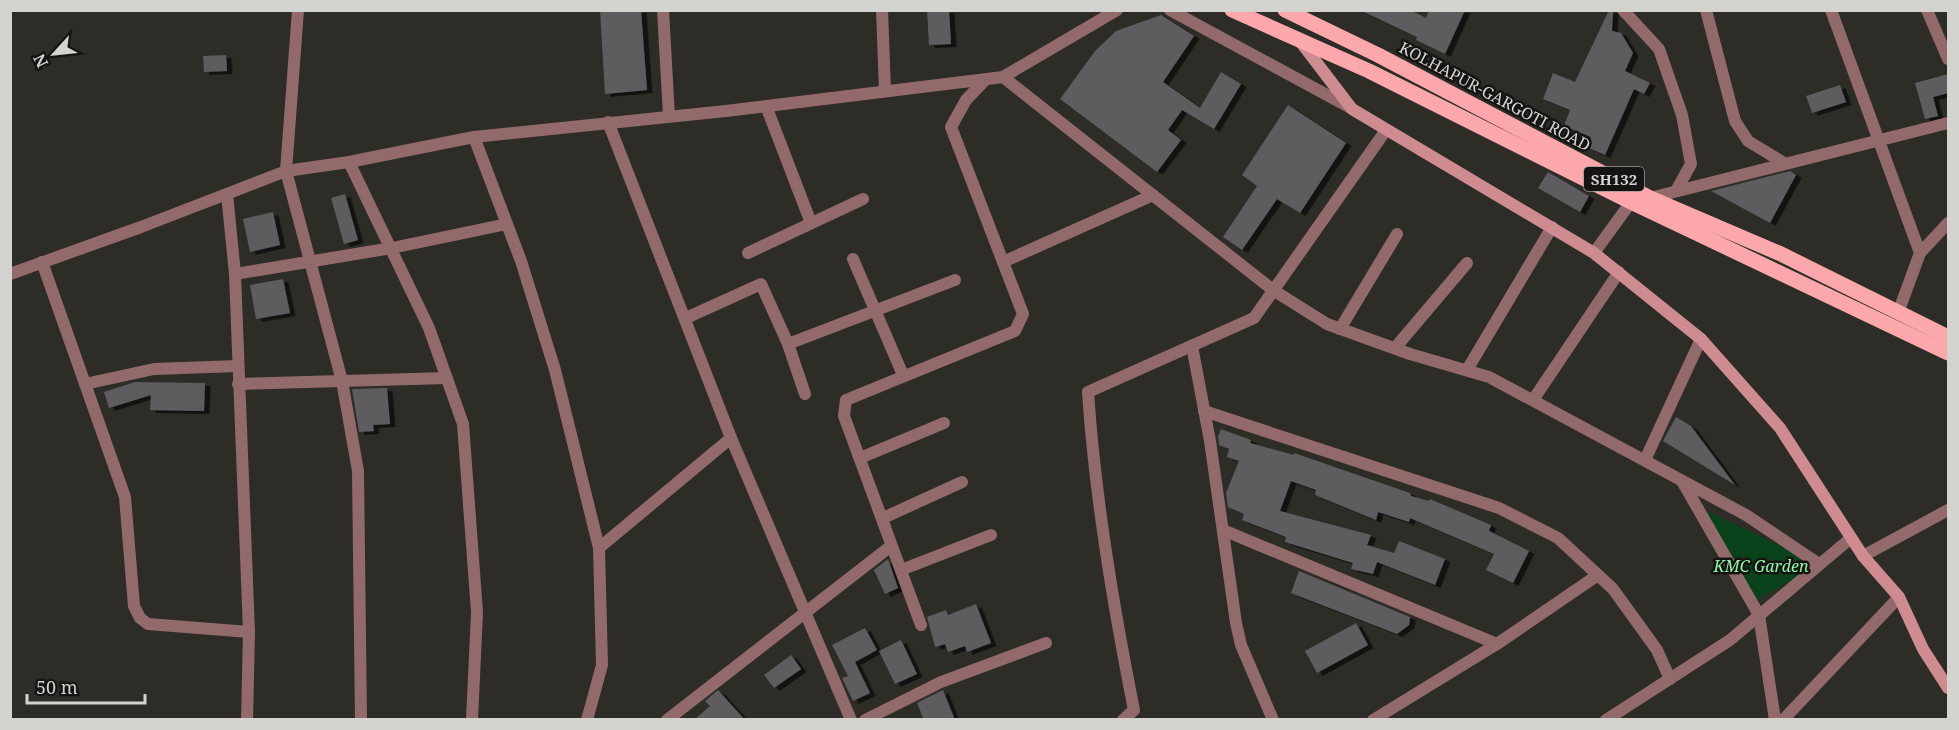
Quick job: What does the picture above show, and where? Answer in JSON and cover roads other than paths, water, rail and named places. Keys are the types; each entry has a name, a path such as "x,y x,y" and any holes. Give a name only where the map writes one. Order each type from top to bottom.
{"main road":[{"path":"1232,10 1370,71 1632,195 1948,353"},
{"name":"KOLHAPUR-GARGOTI ROAD","path":"1285,10 1389,60 1632,195 1650,198 1781,254 1948,337"},
{"path":"1300,40 1352,109 1594,253 1701,339 1780,428 1863,556 1899,597 1923,649 1948,688"}],"street":[{"path":"298,10 286,171 342,381 360,496 361,720"},
{"path":"663,10 669,116"},
{"path":"882,10 885,91"},
{"path":"10,273 286,171 349,162 474,137 766,106 1003,77 1117,10"},
{"path":"1170,10 1352,109"},
{"path":"1623,10 1659,49 1682,115 1692,164 1676,191"},
{"path":"1706,10 1735,121 1748,141 1784,163"},
{"path":"1831,10 1865,97 1878,142 1892,170 1920,253"},
{"path":"1927,10 1948,59"},
{"path":"1003,77 1273,291 1326,324 1489,377 1746,515 1819,564"},
{"path":"921,625 844,416 846,400 1015,331 1023,314 951,127 966,100 986,78"},
{"path":"766,106 811,223"},
{"path":"608,122 637,202 686,318 731,438 851,720"},
{"path":"1650,198 1948,123"},
{"path":"1123,720 1136,715 1114,607 1092,462 1088,392 1254,318 1386,130"},
{"path":"474,137 507,224 555,370 599,548 602,665 587,720"},
{"path":"349,162 429,328 463,424 477,612 472,720"},
{"path":"227,194 235,274 249,632 247,720"},
{"path":"1004,262 1153,195"},
{"path":"1594,253 1632,195"},
{"path":"748,253 863,199"},
{"path":"1898,313 1920,253 1948,223"},
{"path":"235,274 392,248 507,224"},
{"path":"1467,370 1552,227"},
{"path":"1340,328 1397,234"},
{"path":"853,259 903,375"},
{"path":"42,262 125,497 134,606 140,618 148,624 249,632"},
{"path":"1395,348 1467,262"},
{"path":"1533,400 1619,272"},
{"path":"788,344 955,280"},
{"path":"686,318 761,284 788,344 806,394"},
{"path":"1645,460 1701,339"},
{"path":"1192,346 1241,645 1273,720"},
{"path":"85,384 154,369 238,366"},
{"path":"238,384 447,378"},
{"path":"1204,411 1499,508 1558,538 1613,589 1657,650 1670,679"},
{"path":"860,458 944,423"},
{"path":"599,548 731,438"},
{"path":"1681,480 1759,615 1775,720"},
{"path":"883,519 962,482"},
{"path":"1863,556 1948,510"},
{"path":"1223,530 1497,644"},
{"path":"901,570 991,535"},
{"path":"1606,720 1730,640 1851,538"},
{"path":"667,720 891,546"},
{"path":"1373,720 1497,644 1598,575"},
{"path":"1783,720 1899,597"},
{"path":"866,720 941,682 1046,643"}],"park label":[{"name":"KMC Garden","path":"1761,566"}]}
